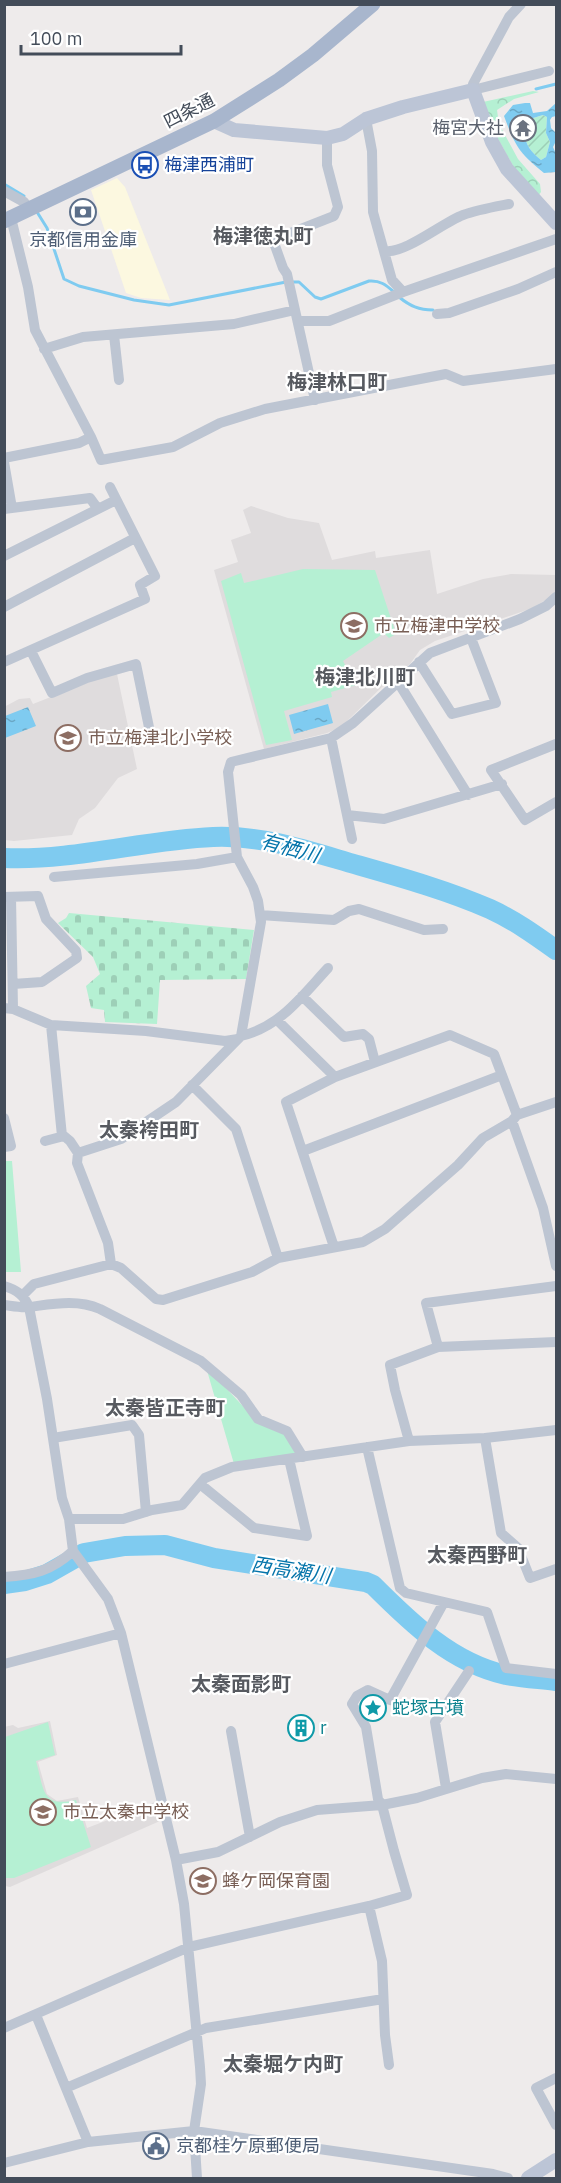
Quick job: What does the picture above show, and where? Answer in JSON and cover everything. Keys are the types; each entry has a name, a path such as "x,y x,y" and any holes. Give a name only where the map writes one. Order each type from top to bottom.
{"main road":[{"name":"四条通","path":"8,219 214,122 313,55 373,4"},
{"path":"214,122 234,130 327,138 343,134 366,119 403,107 473,90 492,142 507,169 556,223"},
{"path":"528,2178 556,2160"}],"street":[{"path":"520,4 509,17 473,84 473,90 549,71"},
{"path":"366,119 372,151 373,212 392,280 403,292"},
{"path":"315,400 287,274 273,240 334,216 338,207 327,165 327,138"},
{"path":"4,191 24,202 30,209"},
{"path":"385,251 391,252 419,240 463,215 509,204"},
{"path":"8,219 28,287 35,330 101,460 173,447 220,423 265,409 446,374 463,381 556,369"},
{"path":"298,321 329,321 403,292 556,239"},
{"path":"437,314 449,313 518,289 556,272"},
{"path":"45,349 82,337 234,324 295,310"},
{"path":"114,335 119,380"},
{"path":"91,438 79,443 4,460 8,509 90,498 98,509"},
{"path":"4,662 145,599 140,585 155,576 110,487"},
{"path":"4,556 116,500"},
{"path":"4,607 135,538"},
{"path":"78,1153 122,1139 176,1101 240,1038 261,922 253,887 236,853 228,772 231,762 331,738 354,723 430,653 520,619 546,606 556,597"},
{"path":"419,662 452,714 496,703 471,638"},
{"path":"32,651 52,693 87,678 136,664 151,736"},
{"path":"398,682 468,795"},
{"path":"331,738 351,839"},
{"path":"556,744 491,770 525,820 556,802"},
{"path":"347,815 384,819 502,784"},
{"path":"54,877 197,864 236,853"},
{"path":"13,984 42,982 77,958 76,951 46,919 38,896 8,897 13,984 9,1009 51,1025 146,1031 225,1041 240,1038 256,1033 278,1021 328,968"},
{"path":"260,915 334,920 349,911 359,909 424,930 443,929"},
{"path":"302,996 344,1036 363,1034 369,1039 375,1062"},
{"path":"278,1021 335,1077"},
{"path":"51,1025 62,1136"},
{"path":"334,1247 286,1102 335,1077 450,1035 494,1054 543,1208 555,1251 556,1266"},
{"path":"303,1151 502,1076"},
{"path":"192,1084 236,1129 278,1258"},
{"path":"22,1296 34,1284 111,1264 121,1268 156,1299 163,1300 252,1272 278,1258 363,1242 385,1229 458,1165 483,1138 514,1118 556,1102"},
{"path":"4,1118 11,1146 4,1147"},
{"path":"45,1141 62,1136 70,1141 78,1153 77,1163 108,1243 111,1264"},
{"path":"4,1286 22,1296 29,1307 62,1498 76,1555 108,1599 121,1633 176,1860 189,1947 201,2084 194,2132 197,2178"},
{"path":"438,1347 426,1303 556,1286"},
{"path":"4,1305 29,1307 38,1304 86,1303 201,1361 240,1395 258,1419 287,1431 303,1456"},
{"path":"409,1441 390,1365 438,1347 556,1342"},
{"path":"53,1438 132,1425 139,1434 146,1512"},
{"path":"69,1519 123,1519 182,1505 205,1478 232,1467 409,1441 485,1438 556,1430"},
{"path":"485,1438 501,1533 518,1548 530,1578 556,1569"},
{"path":"367,1447 400,1588 406,1593 487,1612 506,1668 556,1674"},
{"path":"200,1484 254,1528 307,1536 289,1459"},
{"path":"4,1577 28,1575 45,1570 76,1555"},
{"path":"4,2028 189,1947 369,1906 407,1895 382,1804 378,1799 366,1726 352,1704 357,1696 368,1690 390,1700 444,1602"},
{"path":"4,1664 121,1633"},
{"path":"446,1788 435,1722 469,1671"},
{"path":"231,1731 250,1837"},
{"path":"176,1860 218,1852 280,1822 317,1810 417,1798 506,1773 556,1779"},
{"path":"369,1906 382,1961 388,2065"},
{"path":"66,2088 206,2028 383,1999"},
{"path":"36,2015 88,2142"},
{"path":"556,2078 536,2088 556,2125"},
{"path":"4,2163 88,2142 194,2132 508,2178"}],"shaded area":[{"path":"117,178 125,187 170,300 141,298 126,293 91,190"},
{"name":"市立梅津中学校","path":"251,506 288,518 319,523 332,560 375,551 376,558 430,550 437,594 483,579 511,574 556,575 556,592 530,609 435,641 420,650 410,664 387,682 341,727 327,733 264,749 214,570 238,562 231,540 251,533 243,510"},
{"name":"市立梅津北小学校","path":"117,674 137,769 118,778 95,808 79,819 72,835 5,840 4,707 19,699 30,698 33,704 94,680"},
{"name":"市立太秦中学校","path":"50,1721 57,1755 38,1762 47,1794 57,1801 78,1797 87,1828 155,1802 160,1821 10,1887 5,1886 4,1727 13,1725 18,1728"}],"green space":[{"path":"533,91 539,92 514,99 497,110 499,124 518,159 540,184 541,192 538,196 518,175 496,135 483,102"},
{"path":"543,115 547,117 546,133 550,142 546,157 541,160 528,146 525,131 530,119"},
{"path":"303,569 375,570 396,634 389,638 384,633 343,661 356,685 331,692 332,697 284,711 292,740 266,745 221,581 241,573 244,583"},
{"path":"69,913 254,930 246,979 160,980 157,1024 105,1022 104,1010 91,1008 86,986 100,974 93,957 58,923"},
{"path":"5,1161 12,1161 21,1272 5,1272"},
{"path":"206,1367 256,1420 286,1433 300,1455 234,1464"},
{"name":"市立太秦中学校","path":"48,1722 55,1755 36,1761 43,1788 50,1799 65,1802 76,1800 91,1847 14,1878 5,1878 5,1737"}],"water":[{"path":"530,103 533,113 547,111 556,103 556,116 550,120 551,128 556,133 553,147 556,154 556,172 544,173 519,148 504,116 513,105","holes":["543,115 547,117 546,133 550,142 546,157 541,160 528,146 525,131 530,119"]},
{"path":"328,704 333,723 294,734 289,715"},
{"path":"28,707 36,726 5,738 5,716"}],"waterway":[{"path":"536,89 556,84"},
{"path":"4,184 24,196"},
{"path":"37,212 47,228 64,279 79,286 134,300 169,305 286,282"},
{"path":"292,282 299,282 315,297 321,299 369,281 383,284 394,292"},
{"path":"399,297 415,307 433,310"},
{"name":"有栖川","path":"4,858 56,856 187,839 248,838 314,852 455,895 507,918 556,950"},
{"name":"西高瀬川","path":"4,1584 25,1581 47,1574 84,1553 125,1546 165,1545 214,1558 366,1582 373,1585 434,1640 468,1661 506,1675 556,1681"}],"place":[{"name":"梅宮大社","path":"523,128"},
{"name":"梅津西浦町","path":"145,165"},
{"name":"京都信用金庫","path":"83,212"},
{"name":"市立梅津中学校","path":"354,626"},
{"name":"市立梅津北小学校","path":"68,738"},
{"name":"蛇塚古墳","path":"373,1708"},
{"name":"r","path":"301,1728"},
{"name":"市立太秦中学校","path":"43,1812"},
{"name":"蜂ケ岡保育園","path":"203,1881"},
{"name":"京都桂ケ原郵便局","path":"156,2146"}],"district":[{"name":"梅津徳丸町","path":"263,236"},
{"name":"梅津林口町","path":"337,382"},
{"name":"梅津北川町","path":"365,677"},
{"name":"太秦袴田町","path":"149,1130"},
{"name":"太秦皆正寺町","path":"165,1408"},
{"name":"太秦西野町","path":"477,1555"},
{"name":"太秦面影町","path":"241,1684"},
{"name":"太秦堀ケ内町","path":"283,2064"}]}
